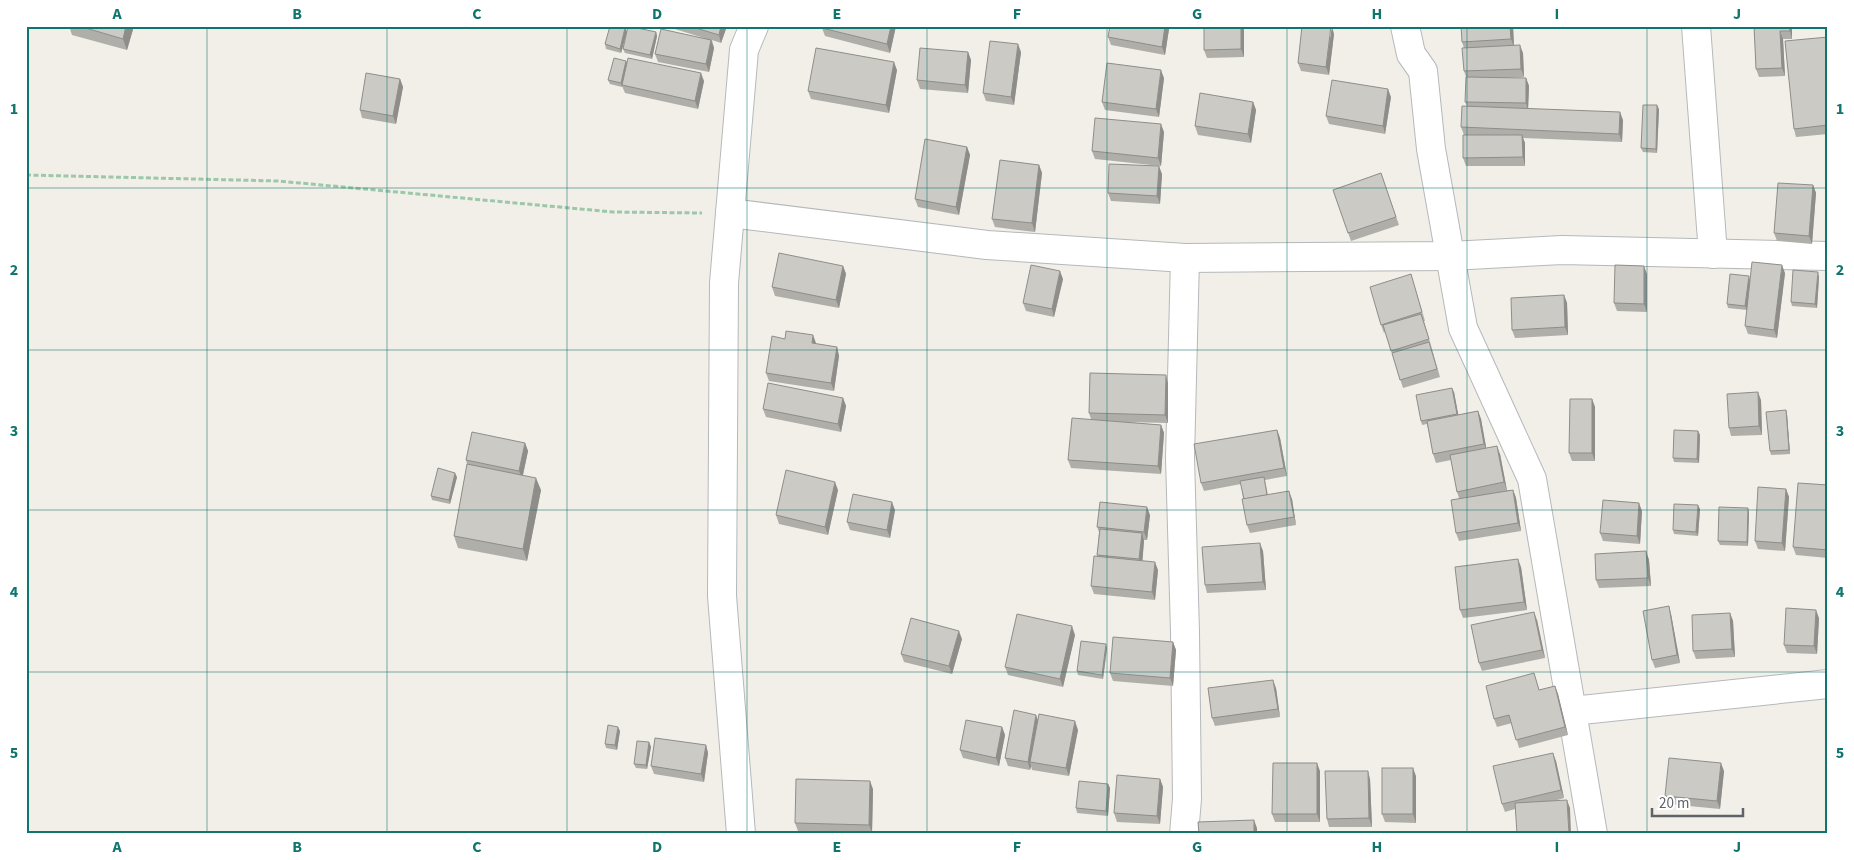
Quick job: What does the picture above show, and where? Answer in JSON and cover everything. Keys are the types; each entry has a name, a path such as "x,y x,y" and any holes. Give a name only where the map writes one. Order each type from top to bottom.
{"street":[{"path":"742,834 722,596 724,283 744,50 754,26"},
{"path":"1405,26 1411,54 1423,71 1431,149 1462,328 1532,479 1593,834"},
{"path":"1696,26 1713,254"},
{"path":"730,214 987,245 1185,258 1450,256 1562,250 1828,256"},
{"path":"1184,834 1187,799 1186,642 1180,458 1185,258"},
{"path":"1572,711 1828,684"}],"path":[{"path":"26,175 278,180 613,212 730,214"}],"building":[{"path":"79,26 126,26 123,39"},
{"path":"610,26 625,28 620,49 605,44"},
{"path":"628,26 656,32 650,55 623,49"},
{"path":"689,26 721,26 719,35"},
{"path":"822,26 891,26 887,44 822,28"},
{"path":"1110,26 1165,26 1162,47 1108,37"},
{"path":"1204,26 1241,26 1241,49 1204,50"},
{"path":"1302,26 1331,26 1326,67 1298,63"},
{"path":"1461,26 1510,26 1511,39 1462,42"},
{"path":"1754,26 1789,26 1790,31 1780,31 1782,68 1756,69"},
{"path":"661,29 711,40 706,64 655,54"},
{"path":"1828,37 1828,125 1794,129 1785,41"},
{"path":"990,41 1018,44 1011,97 983,93"},
{"path":"1520,45 1521,69 1464,71 1462,48"},
{"path":"816,48 894,62 886,105 808,91"},
{"path":"920,48 968,52 965,85 917,80"},
{"path":"614,58 626,61 621,83 608,80"},
{"path":"628,58 701,73 695,101 622,85"},
{"path":"1107,63 1161,70 1156,109 1102,102"},
{"path":"366,73 400,79 393,116 360,110"},
{"path":"1466,77 1526,78 1526,103 1465,102"},
{"path":"1332,80 1388,89 1383,126 1326,116"},
{"path":"1200,93 1253,102 1248,134 1195,126"},
{"path":"1643,105 1657,105 1656,149 1641,148"},
{"path":"1462,106 1620,112 1619,134 1461,127"},
{"path":"1095,118 1161,124 1158,158 1092,151"},
{"path":"1463,135 1522,135 1523,157 1463,158"},
{"path":"925,139 967,147 956,207 915,199"},
{"path":"1000,160 1039,165 1032,223 992,219"},
{"path":"1109,164 1159,166 1157,196 1108,193"},
{"path":"1381,173 1396,217 1348,233 1333,190"},
{"path":"1778,183 1813,185 1809,236 1774,233"},
{"path":"779,253 843,266 836,300 772,287"},
{"path":"1752,262 1782,265 1774,330 1745,326"},
{"path":"1031,265 1060,271 1052,309 1023,303"},
{"path":"1615,265 1644,266 1644,304 1614,303"},
{"path":"1793,270 1818,272 1815,304 1791,302"},
{"path":"1411,274 1422,312 1381,325 1370,287"},
{"path":"1730,274 1749,276 1745,306 1727,304"},
{"path":"1564,295 1565,327 1512,330 1511,298"},
{"path":"1421,314 1429,339 1391,351 1383,325"},
{"path":"786,331 813,335 812,343 837,347 831,383 766,373 772,336 785,339"},
{"path":"1429,342 1437,369 1400,380 1392,353"},
{"path":"1090,373 1166,375 1165,415 1089,413"},
{"path":"768,383 843,398 838,424 763,409"},
{"path":"1452,388 1457,414 1421,421 1416,395"},
{"path":"1758,392 1759,426 1729,428 1727,394"},
{"path":"1570,399 1592,399 1592,453 1569,453"},
{"path":"1786,410 1789,450 1770,451 1766,412"},
{"path":"1478,411 1484,444 1433,454 1427,421"},
{"path":"1072,418 1161,425 1158,466 1068,460"},
{"path":"1277,430 1284,468 1201,483 1194,444"},
{"path":"1674,430 1698,431 1697,459 1673,458"},
{"path":"472,432 525,443 519,471 466,460"},
{"path":"1497,446 1504,482 1457,492 1450,455"},
{"path":"467,464 536,478 523,549 454,536"},
{"path":"438,468 455,473 449,500 431,496"},
{"path":"786,470 835,482 825,527 776,515"},
{"path":"1264,477 1267,495 1244,499 1240,481"},
{"path":"1798,483 1828,485 1828,550 1793,547"},
{"path":"1758,487 1786,489 1782,543 1755,541"},
{"path":"1513,490 1518,523 1456,533 1451,500"},
{"path":"1289,491 1294,517 1247,525 1242,499"},
{"path":"853,494 892,502 887,530 847,522"},
{"path":"1603,500 1639,503 1637,536 1600,533"},
{"path":"1100,502 1147,507 1144,532 1097,527"},
{"path":"1674,504 1698,505 1696,532 1673,530"},
{"path":"1719,507 1748,508 1747,542 1718,541"},
{"path":"1100,529 1142,533 1139,559 1097,555"},
{"path":"1260,543 1263,582 1205,585 1202,547"},
{"path":"1646,551 1648,578 1596,580 1595,554"},
{"path":"1094,556 1155,562 1152,592 1091,586"},
{"path":"1518,559 1524,602 1460,610 1455,567"},
{"path":"1669,606 1677,655 1652,660 1643,611"},
{"path":"1827,607 1828,648 1826,648"},
{"path":"1786,608 1816,610 1814,646 1784,645"},
{"path":"1534,612 1542,650 1479,663 1471,625"},
{"path":"1730,613 1732,649 1693,651 1692,615"},
{"path":"1017,614 1072,626 1060,679 1005,667"},
{"path":"911,618 959,631 949,666 901,654"},
{"path":"1113,637 1173,642 1170,678 1110,673"},
{"path":"1081,641 1106,644 1102,675 1077,671"},
{"path":"1534,673 1539,690 1555,686 1565,727 1516,740 1509,715 1494,719 1486,686"},
{"path":"1273,680 1278,709 1212,718 1208,688"},
{"path":"1014,710 1036,715 1028,762 1005,758"},
{"path":"1039,714 1075,721 1066,768 1030,762"},
{"path":"966,720 1002,727 996,758 960,750"},
{"path":"608,725 618,727 615,745 605,744"},
{"path":"655,738 706,745 701,774 651,766"},
{"path":"637,741 649,742 646,765 634,764"},
{"path":"1553,753 1561,790 1502,804 1493,766"},
{"path":"1669,758 1721,763 1717,801 1665,796"},
{"path":"1273,763 1317,763 1317,814 1272,814"},
{"path":"1382,768 1413,768 1413,814 1382,814"},
{"path":"1325,771 1368,771 1369,818 1327,819"},
{"path":"1117,775 1160,779 1157,816 1114,813"},
{"path":"796,779 870,781 869,825 795,823"},
{"path":"1079,781 1108,784 1106,811 1076,808"},
{"path":"1567,800 1569,834 1517,834 1515,803"},
{"path":"1254,820 1254,834 1199,834 1198,822"}]}
